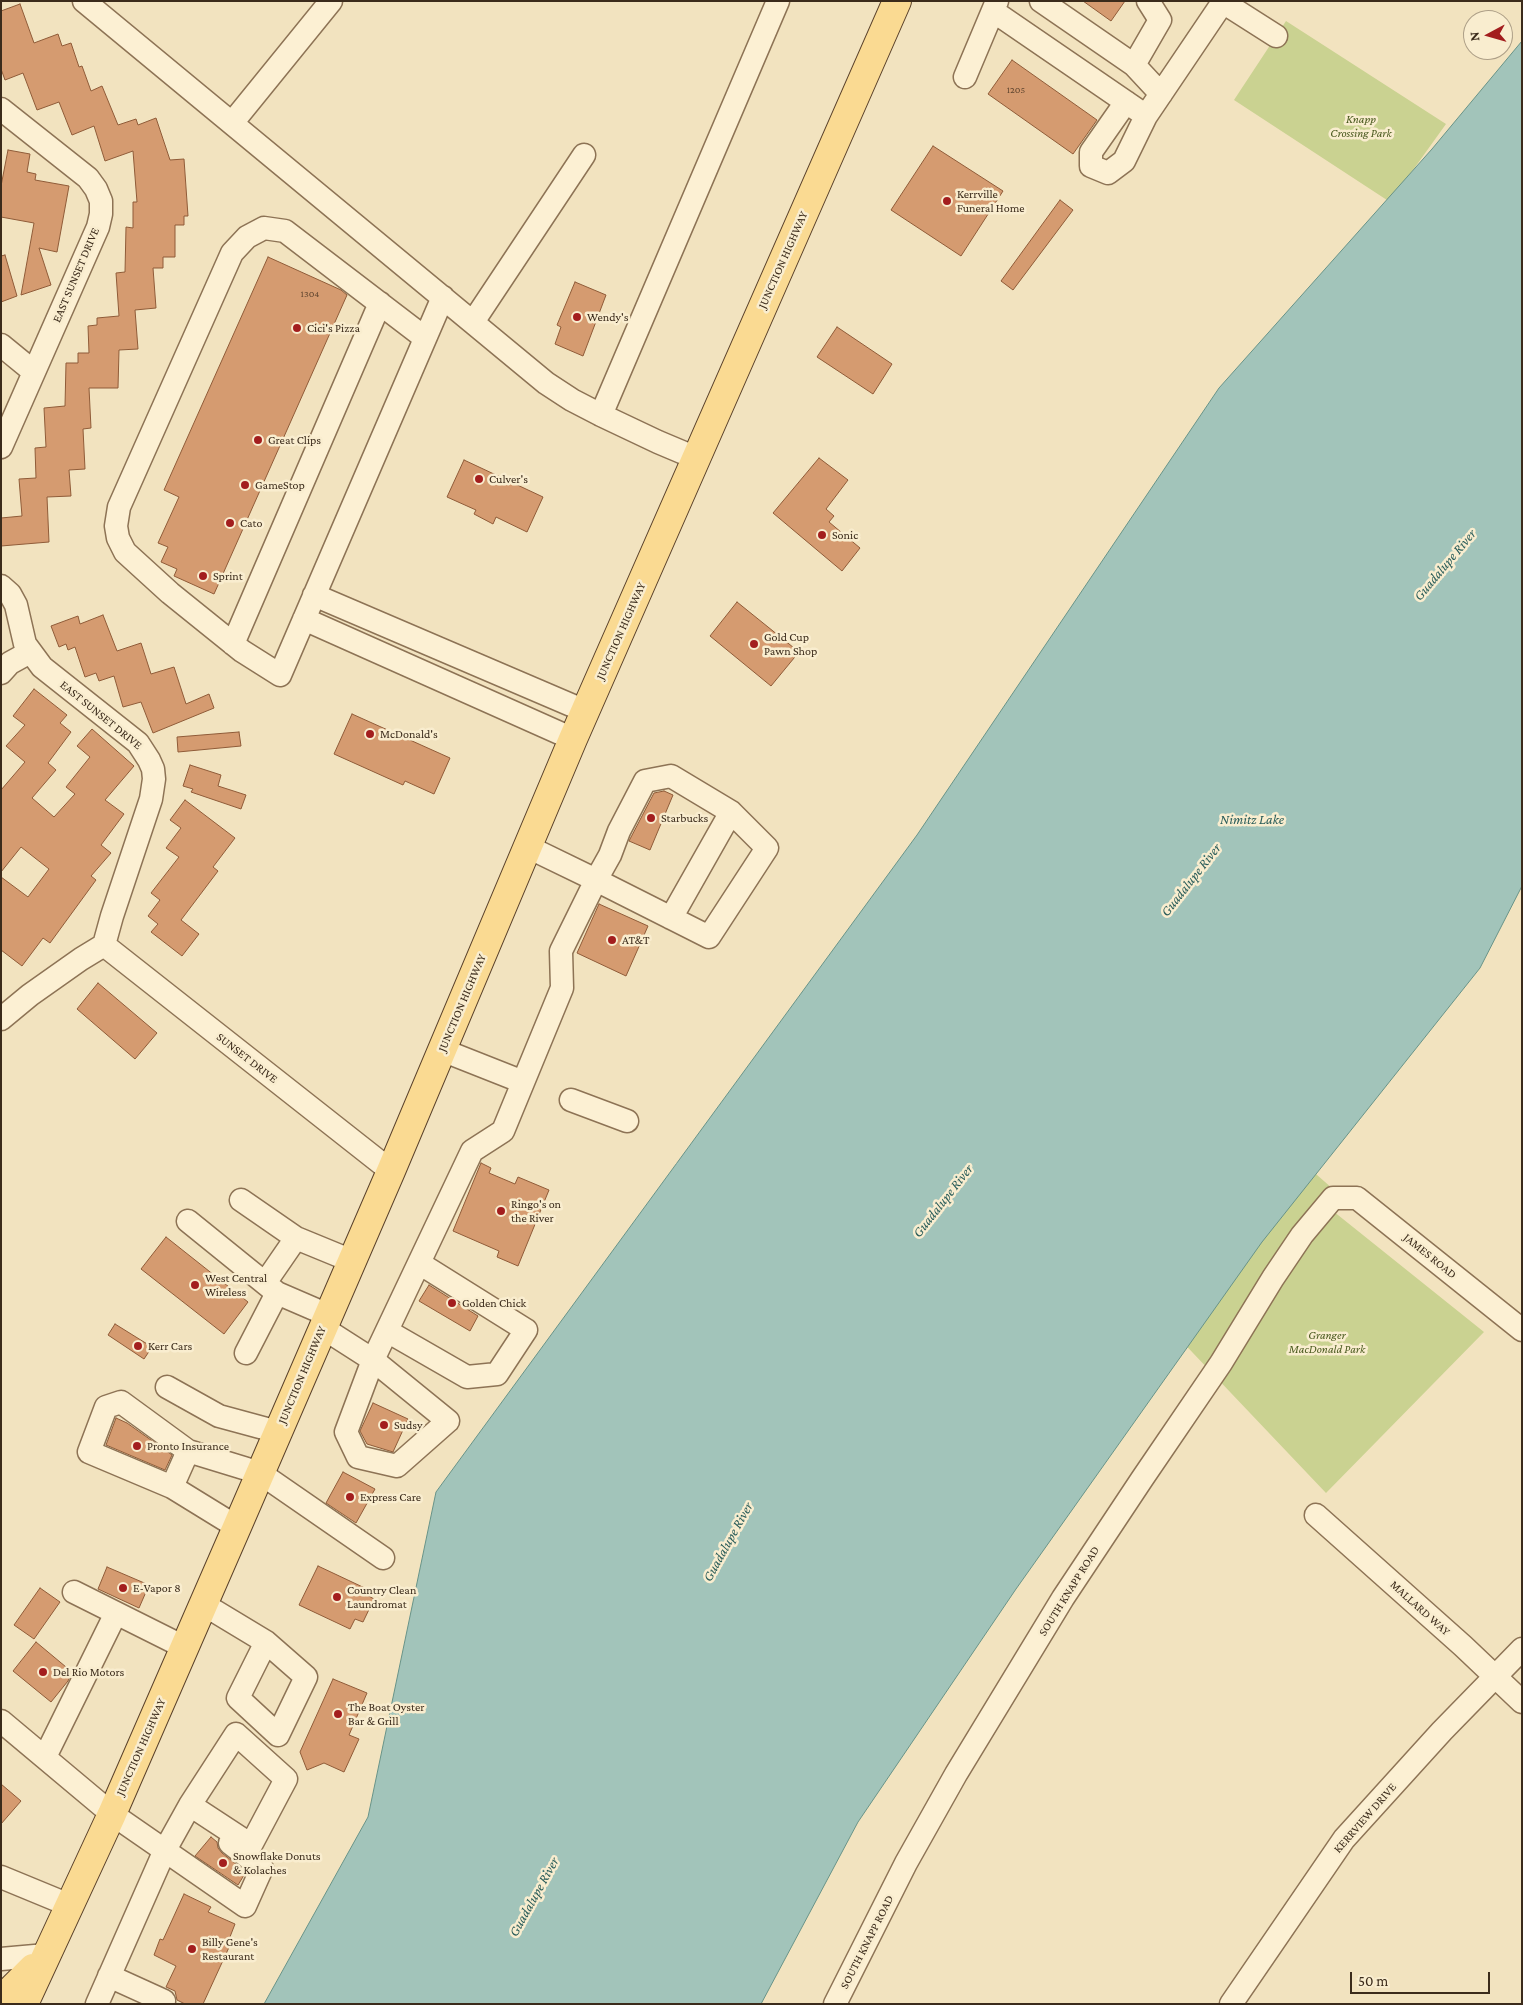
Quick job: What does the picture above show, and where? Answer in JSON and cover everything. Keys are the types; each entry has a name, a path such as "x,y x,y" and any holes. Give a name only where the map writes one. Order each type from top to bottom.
{"main road":[{"name":"JUNCTION HIGHWAY","path":"24,2004 112,1814 352,1261 573,739 897,1"},
{"path":"1,2000 46,1955"}],"street":[{"path":"84,1 546,383 572,400 658,442 696,458"},
{"path":"232,123 331,1"},
{"path":"601,414 778,1"},
{"path":"1040,1 1134,65 1161,94"},
{"path":"1134,65 1160,20 1148,1"},
{"path":"1126,102 1091,152 1091,166 1108,173 1124,161 1146,116 1222,2 1276,36"},
{"path":"966,77 995,6 1146,116"},
{"name":"EAST SUNSET DRIVE","path":"1,108 83,173 96,189 101,201 98,227 1,447"},
{"path":"473,322 584,155"},
{"path":"425,338 285,231 264,228 247,237 232,253 119,507 116,526 118,538 125,552 170,594 233,644 280,675 443,297"},
{"path":"233,644 380,303"},
{"path":"1,345 34,372"},
{"name":"EAST SUNSET DRIVE","path":"1,586 10,594 16,605 25,644 42,667 138,743 150,760 153,769 154,779 151,799 104,945"},
{"path":"314,595 586,711"},
{"path":"304,620 573,739"},
{"path":"1,673 10,662 30,652"},
{"path":"188,1221 271,1288 325,1322 373,1360 448,1421 397,1466 358,1457 346,1432 373,1360 472,1151 503,1130 562,988 561,951 596,880 645,782 671,776 731,812 767,848 709,937 596,880 528,847"},
{"path":"671,918 731,812"},
{"path":"1,1019 37,990 104,945"},
{"name":"SUNSET DRIVE","path":"104,945 390,1171"},
{"path":"442,1050 523,1082"},
{"path":"571,1100 627,1121"},
{"name":"JAMES ROAD","path":"1334,1198 1357,1198 1522,1330"},
{"name":"SOUTH KNAPP ROAD","path":"836,2004 906,1863 965,1759 1063,1598 1221,1363 1292,1249 1318,1214 1334,1198"},
{"path":"242,1200 296,1238 352,1261"},
{"path":"246,1353 271,1288 296,1238"},
{"path":"387,1331 467,1377 497,1374 526,1330 419,1263"},
{"path":"167,1387 219,1416 278,1432"},
{"path":"237,1527 172,1487 89,1452 106,1407 121,1402 188,1451 260,1472 383,1558"},
{"path":"172,1487 188,1451"},
{"name":"MALLARD WAY","path":"1316,1515 1522,1702"},
{"path":"74,1592 184,1647"},
{"path":"203,1604 266,1642"},
{"path":"44,1757 116,1613"},
{"name":"KERRVIEW DRIVE","path":"1231,2004 1344,1839 1442,1731 1522,1649"},
{"path":"1,1721 112,1814 245,1906 262,1868 218,1834 214,1821"},
{"path":"97,2004 165,1850 190,1805 236,1734 286,1779 251,1846 190,1805"},
{"path":"1,1877 69,1906"},
{"path":"1,1959 46,1955"},
{"path":"110,1976 164,2001 163,2004"}],"green space":[{"name":"Knapp Crossing Park","path":"1286,21 1446,124 1390,202 1234,100"},
{"name":"Granger MacDonald Park","path":"1300,1160 1333,1189 1323,1203 1484,1332 1326,1493 1174,1333"}],"water":[{"name":"Nimitz Lake","path":"1522,41 1522,886 1480,968 1262,1242 1016,1589 858,1822 761,2004 264,2004 368,1817 436,1492 917,835 1219,388 1432,149 1506,60 1513,60 1513,52"}],"building":[{"path":"1083,1 1125,1 1111,21"},
{"path":"20,4 34,43 58,34 62,46 71,43 79,67 82,66 91,91 102,86 118,125 136,119 138,125 156,118 170,160 184,159 188,216 184,216 184,225 175,225 175,257 163,257 163,268 153,268 156,308 135,310 138,349 119,350 118,388 89,388 91,428 83,429 85,469 69,470 71,496 47,497 49,542 1,546 1,518 22,516 19,479 36,478 35,448 46,447 44,408 65,406 66,363 78,363 78,353 89,353 88,326 97,325 97,318 119,316 116,273 125,272 126,227 133,228 133,202 137,202 133,151 105,161 94,126 72,135 59,102 37,110 23,73 5,80 1,69 1,11"},
{"path":"1012,60 1097,120 1073,154 988,94"},
{"name":"Kerrville Funeral Home","path":"933,146 1003,191 961,256 891,210"},
{"path":"8,150 30,154 27,172 36,174 35,180 69,186 57,252 39,248 51,285 21,295 34,223 1,217 1,186"},
{"path":"1060,200 1073,210 1013,290 1001,281"},
{"path":"5,255 17,296 1,302 1,256"},
{"path":"268,257 341,290 347,295 214,594 174,576 177,569 161,562 168,547 158,543 179,497 164,490"},
{"name":"Wendy's","path":"575,282 606,295 583,356 555,344 561,327 557,325"},
{"path":"837,327 892,364 873,394 817,357"},
{"name":"Sonic","path":"819,458 848,480 826,509 834,516 829,522 860,548 842,571 773,513"},
{"name":"Culver's","path":"464,460 543,497 527,532 496,517 493,524 474,514 476,510 447,497"},
{"name":"Gold Cup Pawn Shop","path":"737,602 799,652 771,686 710,636"},
{"path":"103,615 117,651 141,643 151,674 174,667 186,704 209,694 214,708 153,733 141,702 123,707 114,676 99,681 96,673 85,677 75,647 68,650 66,644 59,647 51,626 78,616 80,624"},
{"path":"34,689 67,715 60,723 71,732 48,763 56,770 32,798 54,817 75,794 66,787 90,757 77,746 92,729 134,766 105,800 124,814 101,845 111,853 91,876 96,880 50,943 43,938 22,966 1,950 1,877 28,897 49,869 21,847 1,872 1,790 25,762 6,746 25,725 13,716"},
{"name":"McDonald's","path":"352,714 450,758 434,794 405,781 403,785 334,754"},
{"path":"239,732 241,746 178,752 177,737"},
{"path":"190,765 221,775 218,786 246,795 241,809 191,792 193,789 183,786"},
{"name":"Starbucks","path":"664,791 673,795 650,850 629,841 654,793"},
{"path":"185,800 235,838 213,867 218,871 181,920 199,934 182,956 151,932 158,924 148,916 160,900 151,893 179,857 166,848 181,828 170,820"},
{"name":"AT&T","path":"599,904 648,926 626,976 577,953"},
{"path":"98,983 157,1033 135,1059 77,1009"},
{"name":"Ringo's on the River","path":"481,1163 491,1168 489,1173 515,1184 518,1177 549,1190 518,1266 497,1257 499,1251 453,1231"},
{"name":"West Central Wireless","path":"166,1237 248,1302 224,1334 141,1269"},
{"name":"Golden Chick","path":"429,1285 478,1316 470,1331 419,1301"},
{"path":"115,1324 152,1347 144,1359 108,1335"},
{"name":"Sudsy","path":"373,1403 408,1419 393,1452 367,1444 360,1431"},
{"path":"116,1418 127,1423 172,1455 165,1470 106,1445"},
{"name":"Express Care","path":"343,1472 375,1489 356,1523 326,1503"},
{"name":"Country Clean Laundromat","path":"318,1566 369,1590 367,1595 374,1599 363,1622 355,1619 350,1629 299,1605"},
{"name":"E-Vapor 8","path":"107,1567 149,1585 139,1608 98,1589"},
{"path":"40,1588 60,1602 34,1639 14,1625"},
{"name":"Del Rio Motors","path":"36,1642 72,1672 68,1681 51,1702 13,1671"},
{"name":"The Boat Oyster Bar & Grill","path":"333,1679 367,1693 349,1735 359,1739 344,1772 324,1763 307,1770 300,1752"},
{"path":"1,1784 21,1801 1,1824"},
{"name":"Snowflake Donuts & Kolaches","path":"211,1837 217,1842 218,1848 222,1853 246,1872 238,1885 195,1856"},
{"name":"Billy Gene's Restaurant","path":"184,1894 211,1907 208,1912 235,1924 228,1942 231,1943 203,2004 185,2004 177,2000 175,1991 166,1987 176,1966 154,1955 160,1939 163,1940"}],"place":[{"name":"Kerrville Funeral Home","path":"947,201"},
{"name":"Wendy's","path":"577,317"},
{"name":"Cici's Pizza","path":"297,328"},
{"name":"Great Clips","path":"258,440"},
{"name":"Culver's","path":"479,479"},
{"name":"GameStop","path":"245,485"},
{"name":"Cato","path":"230,523"},
{"name":"Sonic","path":"822,535"},
{"name":"Sprint","path":"203,576"},
{"name":"Gold Cup Pawn Shop","path":"754,644"},
{"name":"McDonald's","path":"370,734"},
{"name":"Starbucks","path":"651,818"},
{"name":"AT&T","path":"612,940"},
{"name":"Ringo's on the River","path":"501,1211"},
{"name":"West Central Wireless","path":"195,1285"},
{"name":"Golden Chick","path":"452,1303"},
{"name":"Kerr Cars","path":"138,1346"},
{"name":"Sudsy","path":"384,1425"},
{"name":"Pronto Insurance","path":"137,1446"},
{"name":"Express Care","path":"350,1497"},
{"name":"E-Vapor 8","path":"123,1588"},
{"name":"Country Clean Laundromat","path":"337,1597"},
{"name":"Del Rio Motors","path":"43,1672"},
{"name":"The Boat Oyster Bar & Grill","path":"338,1714"},
{"name":"Snowflake Donuts & Kolaches","path":"223,1863"},
{"name":"Billy Gene's Restaurant","path":"192,1949"}],"water label":[{"name":"Guadalupe River","path":"1445,565"},
{"name":"Guadalupe River","path":"1191,880"},
{"name":"Guadalupe River","path":"943,1201"},
{"name":"Guadalupe River","path":"728,1542"},
{"name":"Guadalupe River","path":"534,1897"}]}
